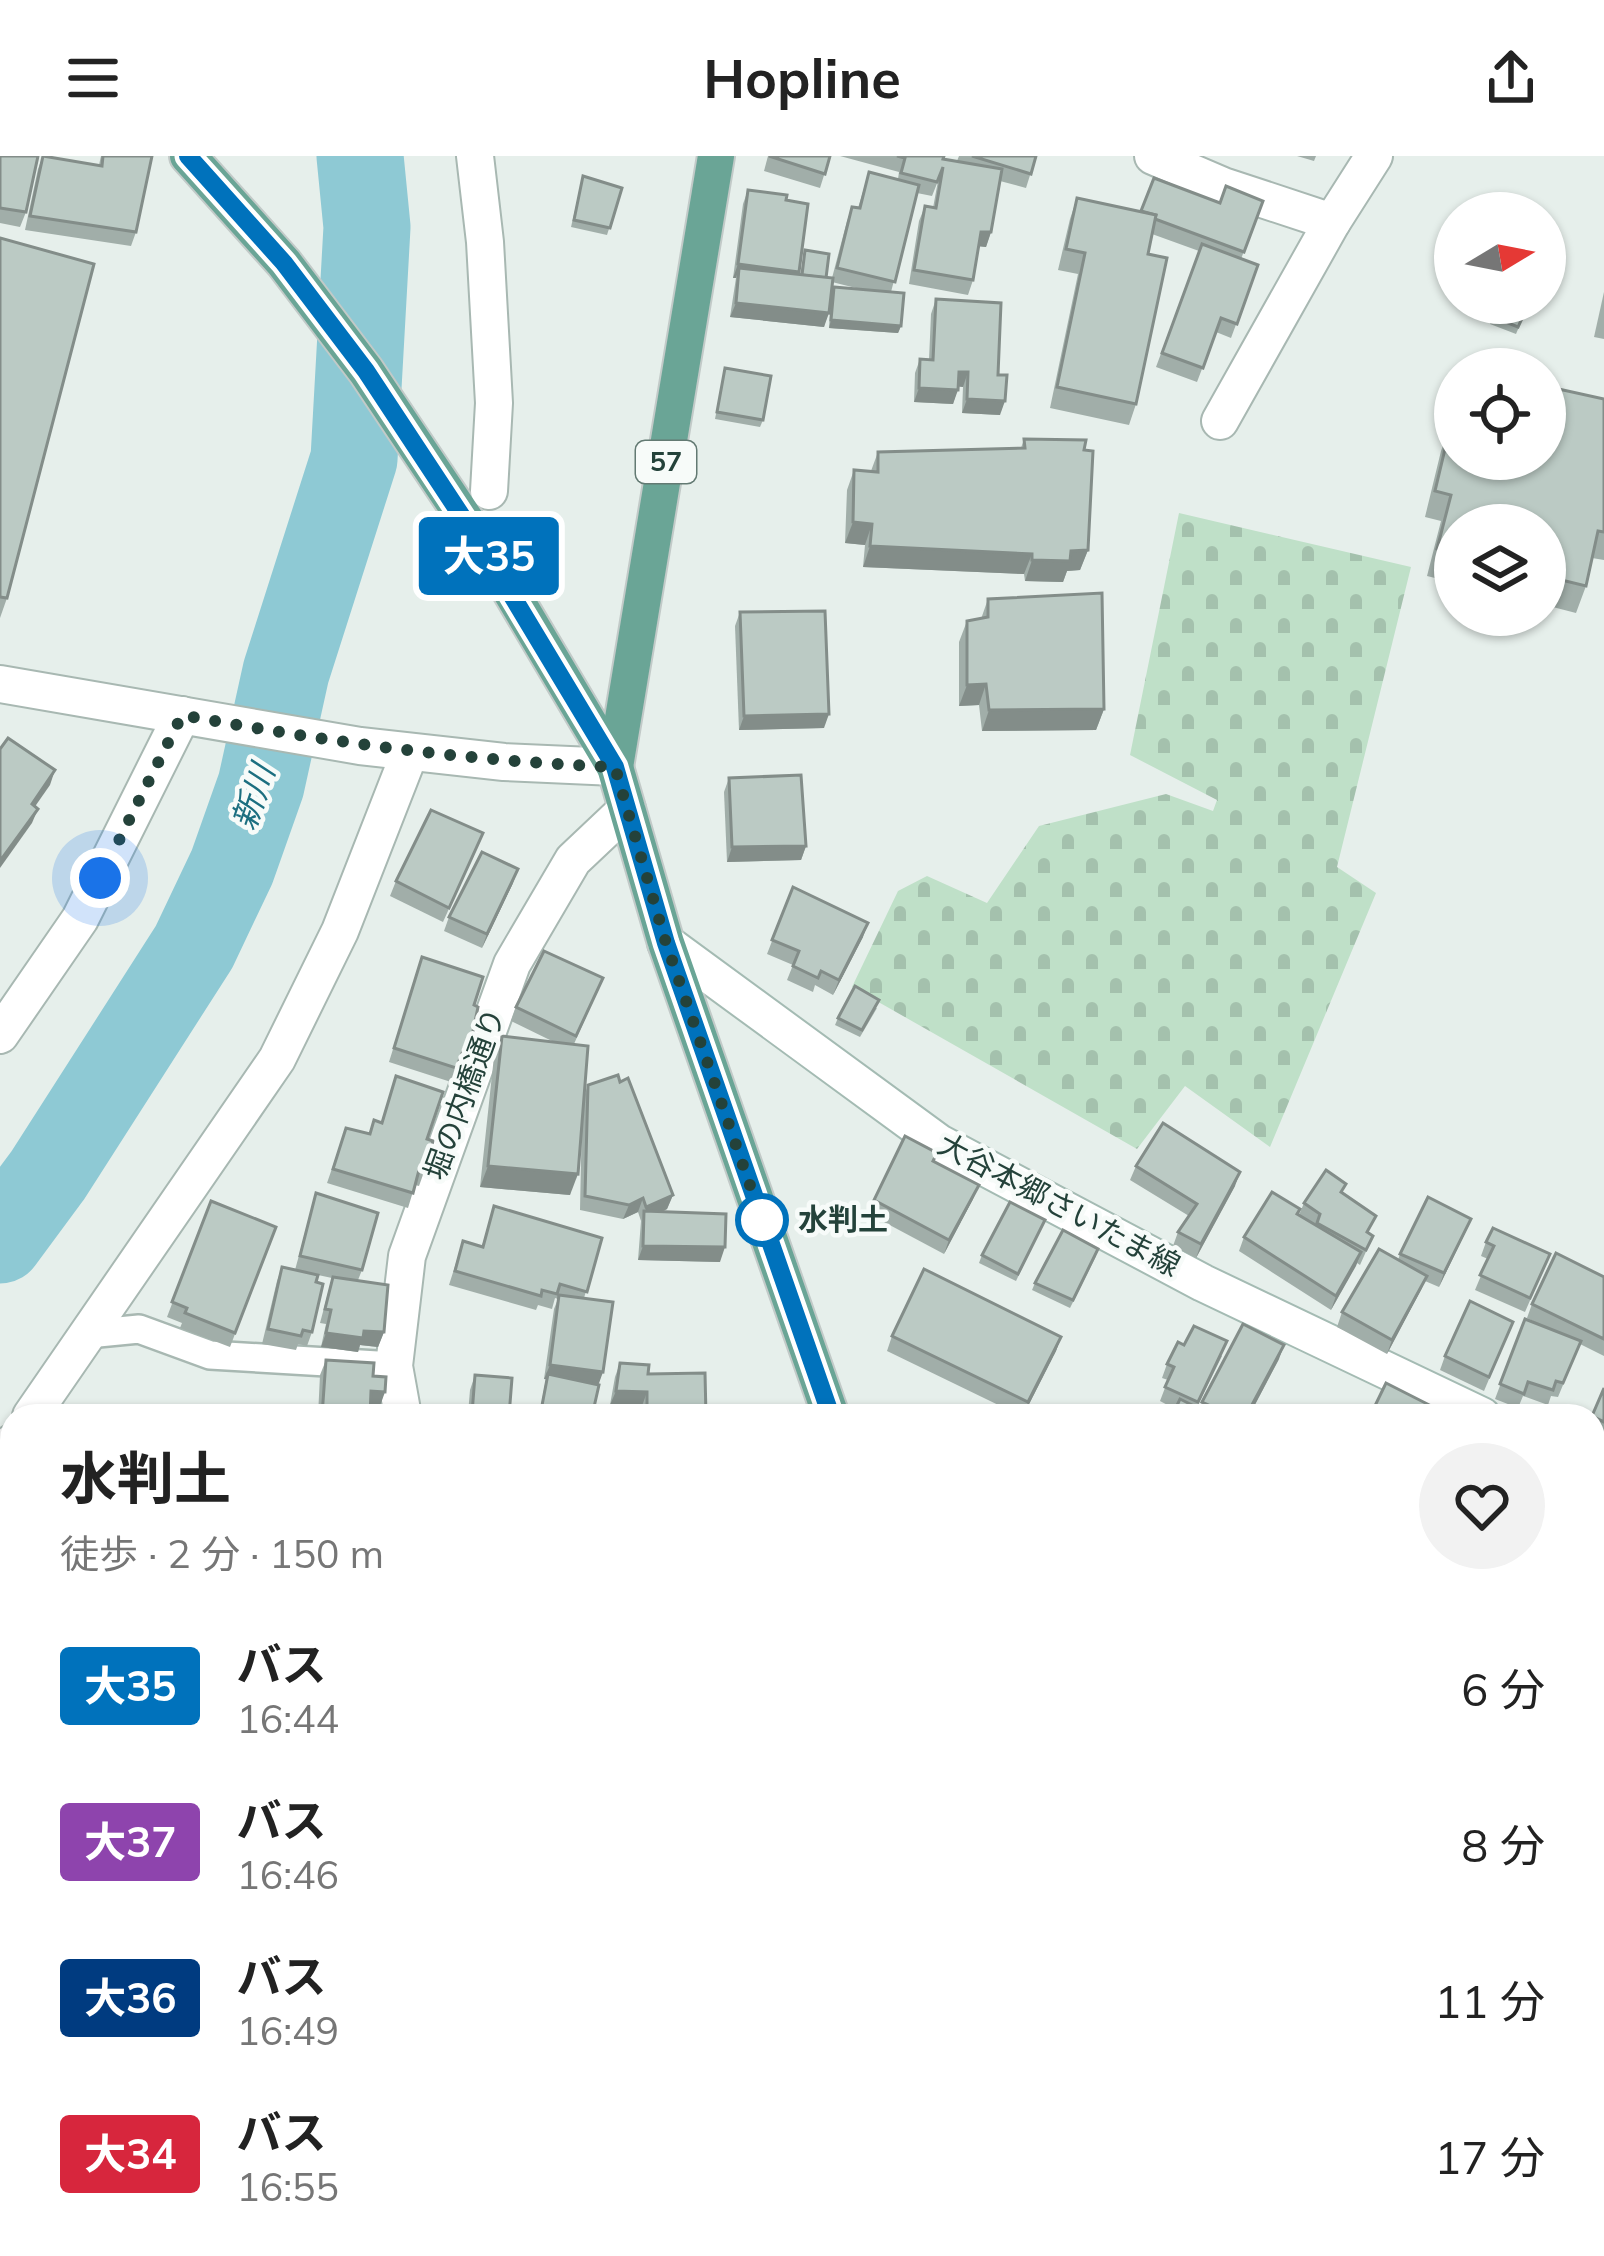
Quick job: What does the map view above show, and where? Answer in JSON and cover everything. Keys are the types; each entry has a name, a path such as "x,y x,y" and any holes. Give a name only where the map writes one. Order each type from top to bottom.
{"main road":[{"path":"188,156 326,316 490,559 615,767 666,943 827,1404"},
{"name":"57","path":"615,767 716,156"}],"street":[{"path":"475,156 494,403 489,491"},
{"path":"1153,156 1222,186 1332,222"},
{"path":"1220,421 1374,156"},
{"path":"0,684 360,746 503,762 615,767"},
{"path":"0,1034 80,919 195,717"},
{"path":"39,1404 277,1060 340,931 410,752"},
{"name":"堀の内橋通り","path":"402,1404 394,1366 407,1256 512,964 573,860 627,809"},
{"name":"大谷本郷さいたま線","path":"666,943 939,1142 1203,1283 1457,1404"}],"lane":[{"path":"88,1334 139,1329 210,1355 394,1366"}],"green space":[{"path":"1179,513 1411,567 1337,867 1376,893 1270,1147 1185,1086 1137,1149 852,987 898,891 927,876 987,903 1039,826 1166,794 1213,811 1217,800 1130,755"}],"building":[{"path":"0,156 38,156 26,212 0,208"},
{"path":"43,156 102,166 103,156 152,156 136,232 30,216"},
{"path":"769,156 830,156 825,174"},
{"path":"897,156 944,156 1002,169 991,232 981,232 973,280 914,270 925,206 936,208 943,167 937,182 901,173 905,158"},
{"path":"972,156 1036,156 1031,174"},
{"path":"869,172 919,185 895,282 837,268 852,207 860,208"},
{"path":"583,176 622,188 610,228 574,220"},
{"path":"1154,178 1220,203 1226,186 1263,201 1244,252 1141,211"},
{"path":"748,190 787,195 786,200 808,204 799,272 738,264"},
{"path":"1077,198 1156,215 1148,254 1167,258 1136,404 1057,387 1085,253 1066,249"},
{"path":"0,238 94,264 7,598 0,597"},
{"path":"1202,244 1258,265 1237,324 1221,318 1203,368 1162,353"},
{"path":"805,250 829,254 826,278 802,275"},
{"path":"739,268 833,278 829,313 736,303"},
{"path":"834,287 904,293 901,326 831,320"},
{"path":"936,299 1001,303 998,375 1007,375 1005,401 967,399 968,372 959,372 958,390 919,388 920,359 933,360"},
{"path":"725,368 771,376 763,420 717,412"},
{"path":"1566,391 1604,399 1604,532 1598,531 1586,586 1566,581 1566,504 1449,504 1451,495 1435,491 1438,480 1566,480"},
{"path":"1024,439 1086,440 1084,450 1093,451 1088,550 1071,551 1070,561 1032,560 1032,554 870,546 872,524 853,522 854,470 878,472 878,452 1025,448"},
{"path":"1102,593 1104,709 989,710 986,684 967,685 967,621 988,617 988,599"},
{"path":"825,611 829,714 744,716 740,612"},
{"path":"8,738 55,770 32,804 38,809 0,861 0,749"},
{"path":"801,775 806,846 732,847 729,778"},
{"path":"431,810 483,833 449,908 396,881"},
{"path":"482,852 518,869 487,934 449,917"},
{"path":"793,887 868,923 839,980 821,971 818,978 793,966 799,951 772,940"},
{"path":"544,951 603,978 576,1036 516,1007"},
{"path":"422,957 483,977 474,1005 478,1007 470,1046 465,1046 456,1068 394,1048"},
{"path":"855,986 879,1000 862,1030 838,1018"},
{"path":"502,1036 588,1046 578,1174 488,1166"},
{"path":"618,1075 620,1082 628,1078 673,1195 646,1207 643,1198 629,1205 585,1196 588,1085"},
{"path":"396,1076 443,1092 427,1139 433,1141 424,1172 419,1170 413,1193 333,1169 346,1128 370,1134 374,1120 382,1123"},
{"path":"1163,1123 1240,1172 1201,1244 1178,1232 1197,1204 1136,1166"},
{"path":"905,1136 937,1153 933,1161 979,1185 949,1240 874,1200"},
{"path":"1326,1170 1346,1184 1341,1192 1376,1216 1367,1232 1373,1236 1366,1250 1317,1223 1320,1214 1304,1203"},
{"path":"1272,1192 1300,1209 1297,1214 1361,1252 1336,1296 1244,1237"},
{"path":"316,1193 378,1213 362,1270 300,1256"},
{"path":"1428,1197 1471,1219 1444,1273 1400,1254"},
{"path":"211,1201 276,1227 235,1333 185,1313 187,1308 172,1302"},
{"path":"1010,1202 1045,1220 1018,1274 982,1255"},
{"path":"494,1206 602,1238 587,1292 560,1284 557,1294 542,1290 541,1296 455,1271 463,1241 483,1247"},
{"path":"644,1211 726,1214 725,1247 643,1246"},
{"path":"1493,1228 1550,1254 1530,1298 1480,1275 1494,1246 1486,1242"},
{"path":"1063,1230 1098,1249 1073,1300 1035,1283"},
{"path":"1379,1249 1427,1276 1392,1340 1342,1312"},
{"path":"1556,1253 1604,1277 1604,1339 1532,1304"},
{"path":"282,1267 318,1275 316,1282 323,1284 312,1332 303,1330 301,1336 268,1329"},
{"path":"924,1269 1061,1337 1028,1402 892,1336"},
{"path":"333,1277 388,1285 384,1332 364,1331 363,1338 326,1333 331,1310 325,1309"},
{"path":"559,1295 613,1302 603,1372 550,1365"},
{"path":"1470,1301 1513,1322 1489,1377 1445,1356"},
{"path":"1525,1319 1581,1341 1563,1383 1556,1381 1553,1390 1528,1382 1524,1394 1500,1384"},
{"path":"1243,1324 1284,1345 1252,1404 1202,1402"},
{"path":"1194,1326 1227,1341 1198,1402 1165,1387 1174,1367 1167,1364 1178,1342 1184,1345"},
{"path":"326,1360 374,1363 373,1376 386,1377 385,1392 371,1391 370,1404 323,1404"},
{"path":"620,1363 649,1365 648,1374 705,1373 706,1404 647,1404 647,1392 616,1391"},
{"path":"548,1374 599,1385 595,1404 542,1404"},
{"path":"475,1375 512,1378 510,1404 473,1404"},
{"path":"1386,1383 1427,1404 1376,1404"}],"waterway":[{"name":"新川","path":"0,1240 48,1175 194,947 232,867 261,785 286,672 354,459 367,227 360,156"}],"bus line":[{"name":"大35","path":"188,156 284,263 366,371 490,559 615,767 666,943 827,1404"}],"place":[{"name":"水判土","path":"762,1220"}],"route":[{"path":"100,878 182,715 360,746 503,762 615,767 666,943 762,1220"}]}
